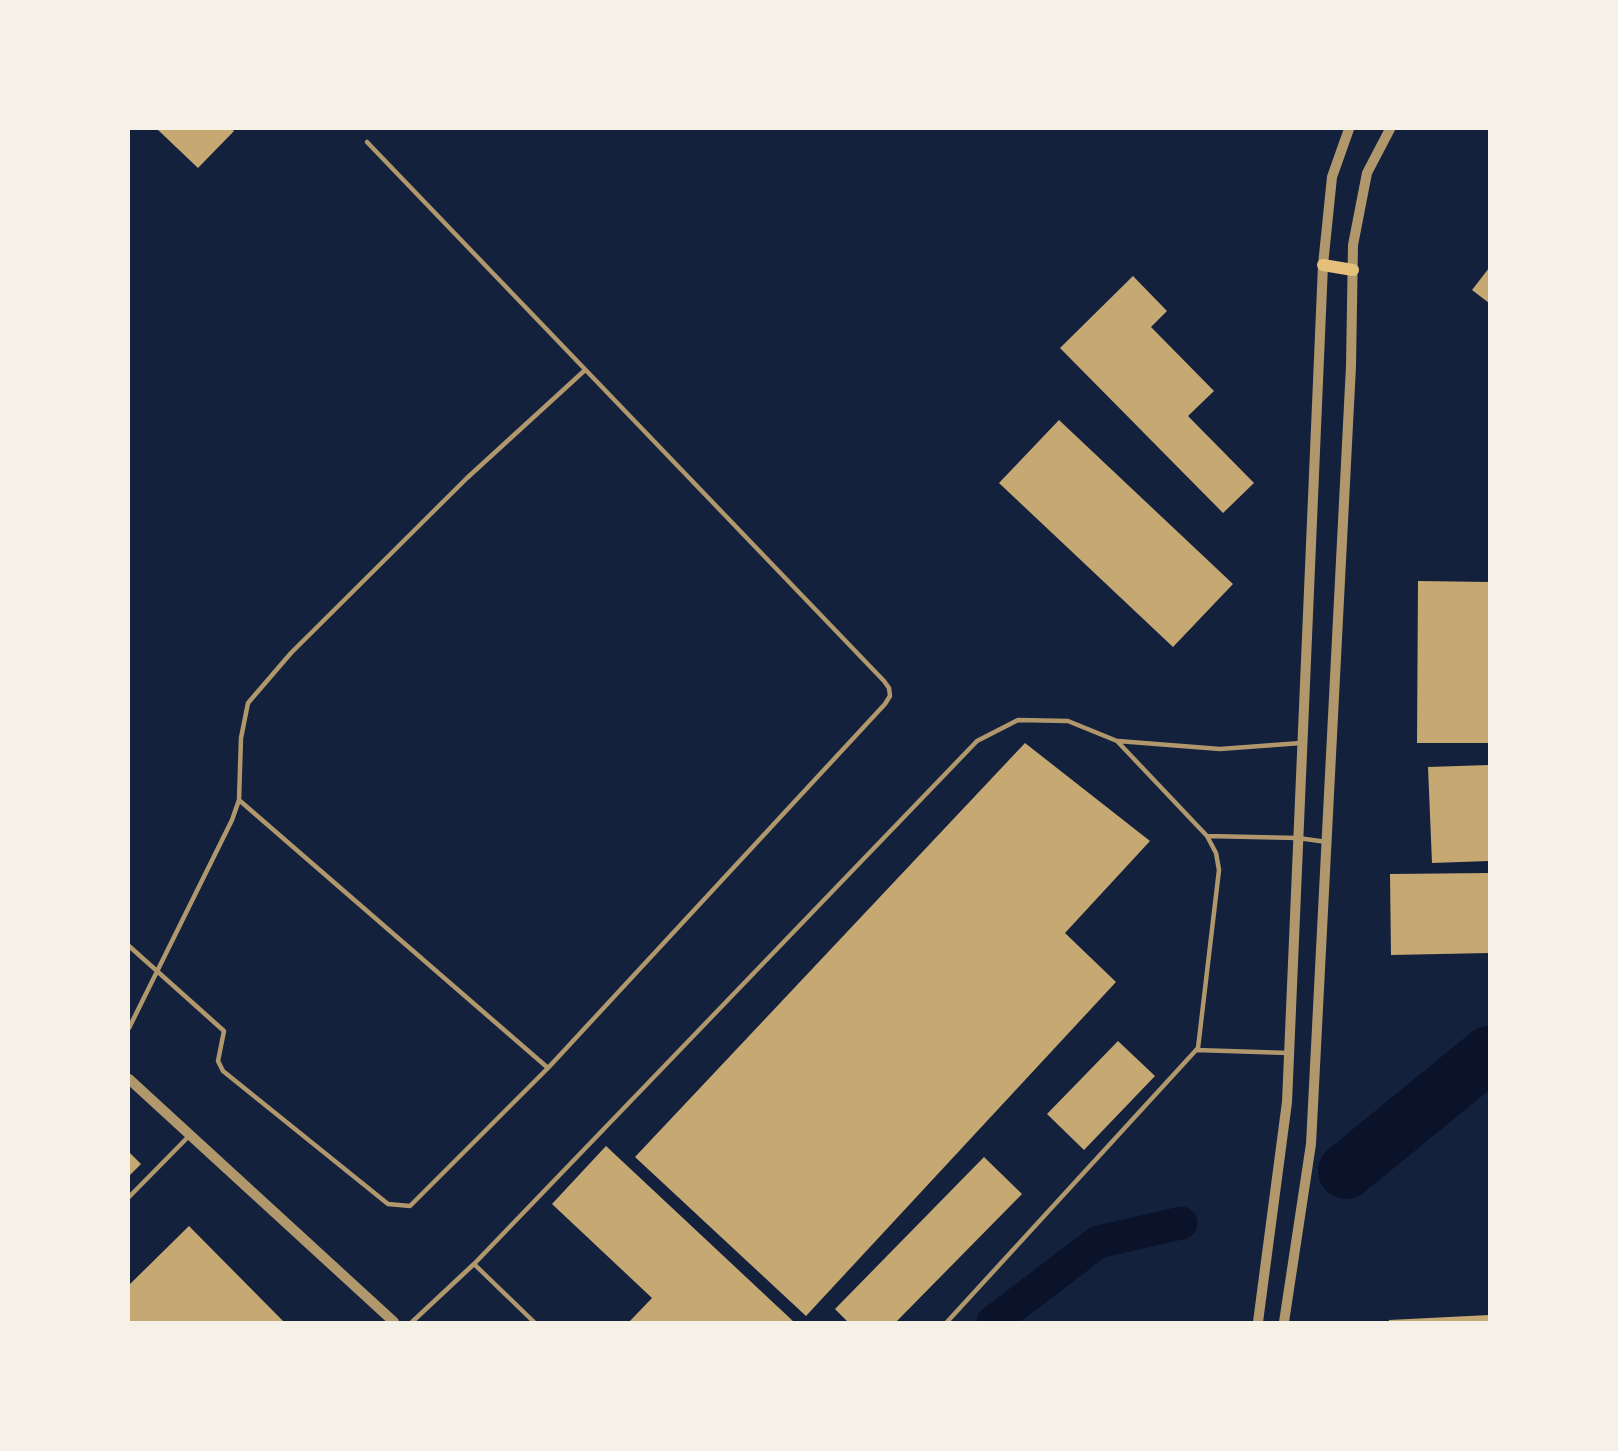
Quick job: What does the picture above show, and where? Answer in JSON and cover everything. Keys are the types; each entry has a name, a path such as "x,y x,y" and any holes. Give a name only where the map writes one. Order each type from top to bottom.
{"main road":[{"path":"1323,265 1353,270"}],"street":[{"path":"1258,1322 1287,1102 1323,265 1332,177 1349,129"},
{"path":"1284,1322 1311,1144 1351,366 1353,245 1367,173 1390,129"},
{"path":"129,1079 394,1322"}],"lane":[{"path":"129,946 224,1031 218,1061 223,1071 388,1204 410,1206 548,1068 878,712 890,696 889,688 884,681 584,371 367,142"},
{"path":"129,1028 232,820 239,800 241,738 248,703 267,678 467,478 584,371"},
{"path":"412,1322 474,1264 977,741 1018,720 1068,721 1118,741 1220,748 1303,743"},
{"path":"947,1322 1196,1050 1219,870 1216,853 1207,836 1118,741"},
{"path":"239,800 548,1068"},
{"path":"1207,836 1298,838 1327,842"},
{"path":"1196,1050 1289,1053"},
{"path":"129,1197 189,1136"},
{"path":"474,1264 534,1322"}],"building":[{"path":"157,129 232,129 234,131 198,168"},
{"path":"1489,268 1489,303 1472,290"},
{"path":"1133,276 1167,311 1151,327 1214,391 1188,416 1254,483 1223,513 1060,348"},
{"path":"1059,420 1233,584 1173,647 999,483"},
{"path":"1418,581 1489,582 1489,743 1417,743"},
{"path":"1025,743 1150,841 1065,933 1116,982 806,1316 635,1157"},
{"path":"1489,765 1489,861 1432,863 1428,767"},
{"path":"1489,873 1489,953 1391,955 1390,874"},
{"path":"1118,1041 1155,1076 1084,1150 1047,1114"},
{"path":"606,1146 794,1322 629,1322 652,1298 552,1204"},
{"path":"129,1152 141,1164 129,1176"},
{"path":"984,1157 1022,1194 896,1322 848,1322 835,1309"},
{"path":"189,1226 284,1322 129,1322 129,1285"},
{"path":"1489,1315 1489,1322 1389,1322 1389,1320"}],"waterway":[{"path":"1346,1171 1489,1054"},
{"path":"993,1322 1098,1242 1181,1223"}]}
